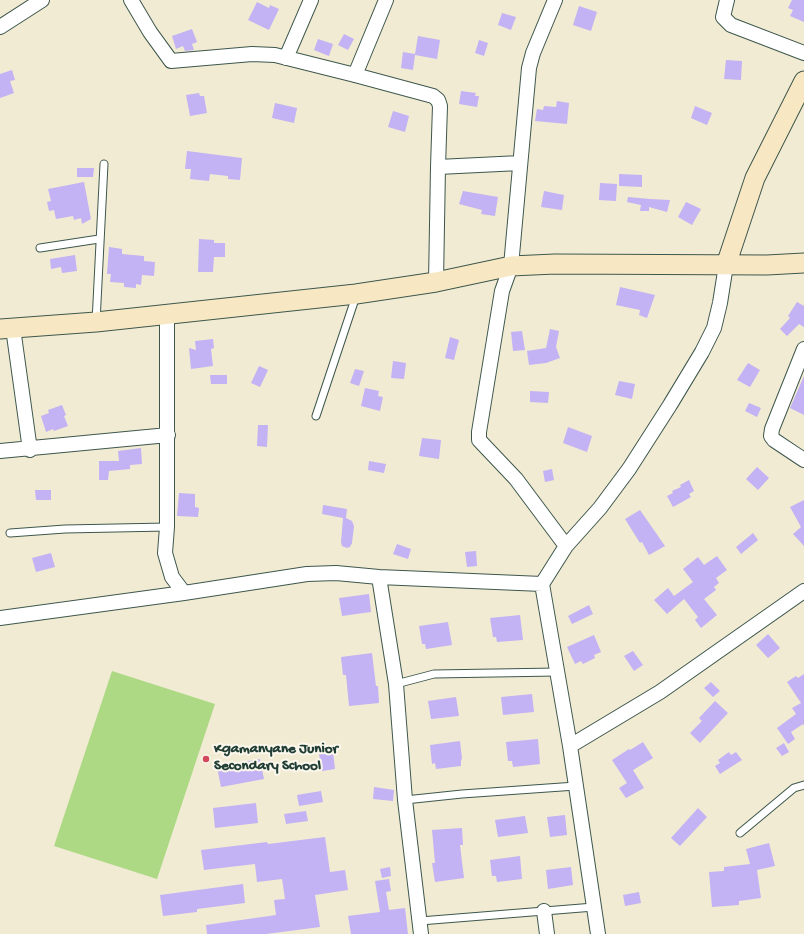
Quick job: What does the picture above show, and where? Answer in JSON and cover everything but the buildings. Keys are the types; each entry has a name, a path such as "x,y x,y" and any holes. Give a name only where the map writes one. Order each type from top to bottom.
{"street":[{"path":"0,27 42,0"},
{"path":"131,0 150,32 171,61 252,54 275,55 433,96 438,100 440,106 436,282"},
{"path":"286,58 312,0"},
{"path":"355,75 386,0"},
{"path":"555,0 533,53 529,68 511,266 502,291 479,432 479,440 516,479 566,546"},
{"path":"727,0 723,17 731,25 804,53"},
{"path":"598,934 570,746 542,584 566,546 600,508 629,469 702,352 714,328 720,303 726,265 755,178 804,81"},
{"path":"438,167 520,163"},
{"path":"30,450 6,329 96,322 356,294 436,282 511,266 555,264 767,266 802,264"},
{"path":"167,314 168,435 167,527 165,553 172,577 184,593"},
{"path":"804,349 772,429 771,436 774,440 804,460"},
{"path":"0,451 30,450 72,444 168,435"},
{"path":"0,618 184,593 306,574 336,573 378,577 542,584"},
{"path":"378,577 396,684 405,800 420,928"},
{"path":"570,746 660,692 804,591"},
{"path":"544,911 547,934"}],"lane":[{"path":"96,322 104,164"},
{"path":"40,248 100,239"},
{"path":"316,416 356,294"},
{"path":"10,533 65,529 167,527"},
{"path":"396,684 434,674 557,672"},
{"path":"740,833 794,788 804,785"},
{"path":"405,800 462,794 576,786"},
{"path":"420,928 544,911 594,907"}],"green space":[{"path":"112,671 215,704 157,879 54,846"}],"place":[{"name":"Kgamanyane Junior Secondary School","path":"206,759"}]}
